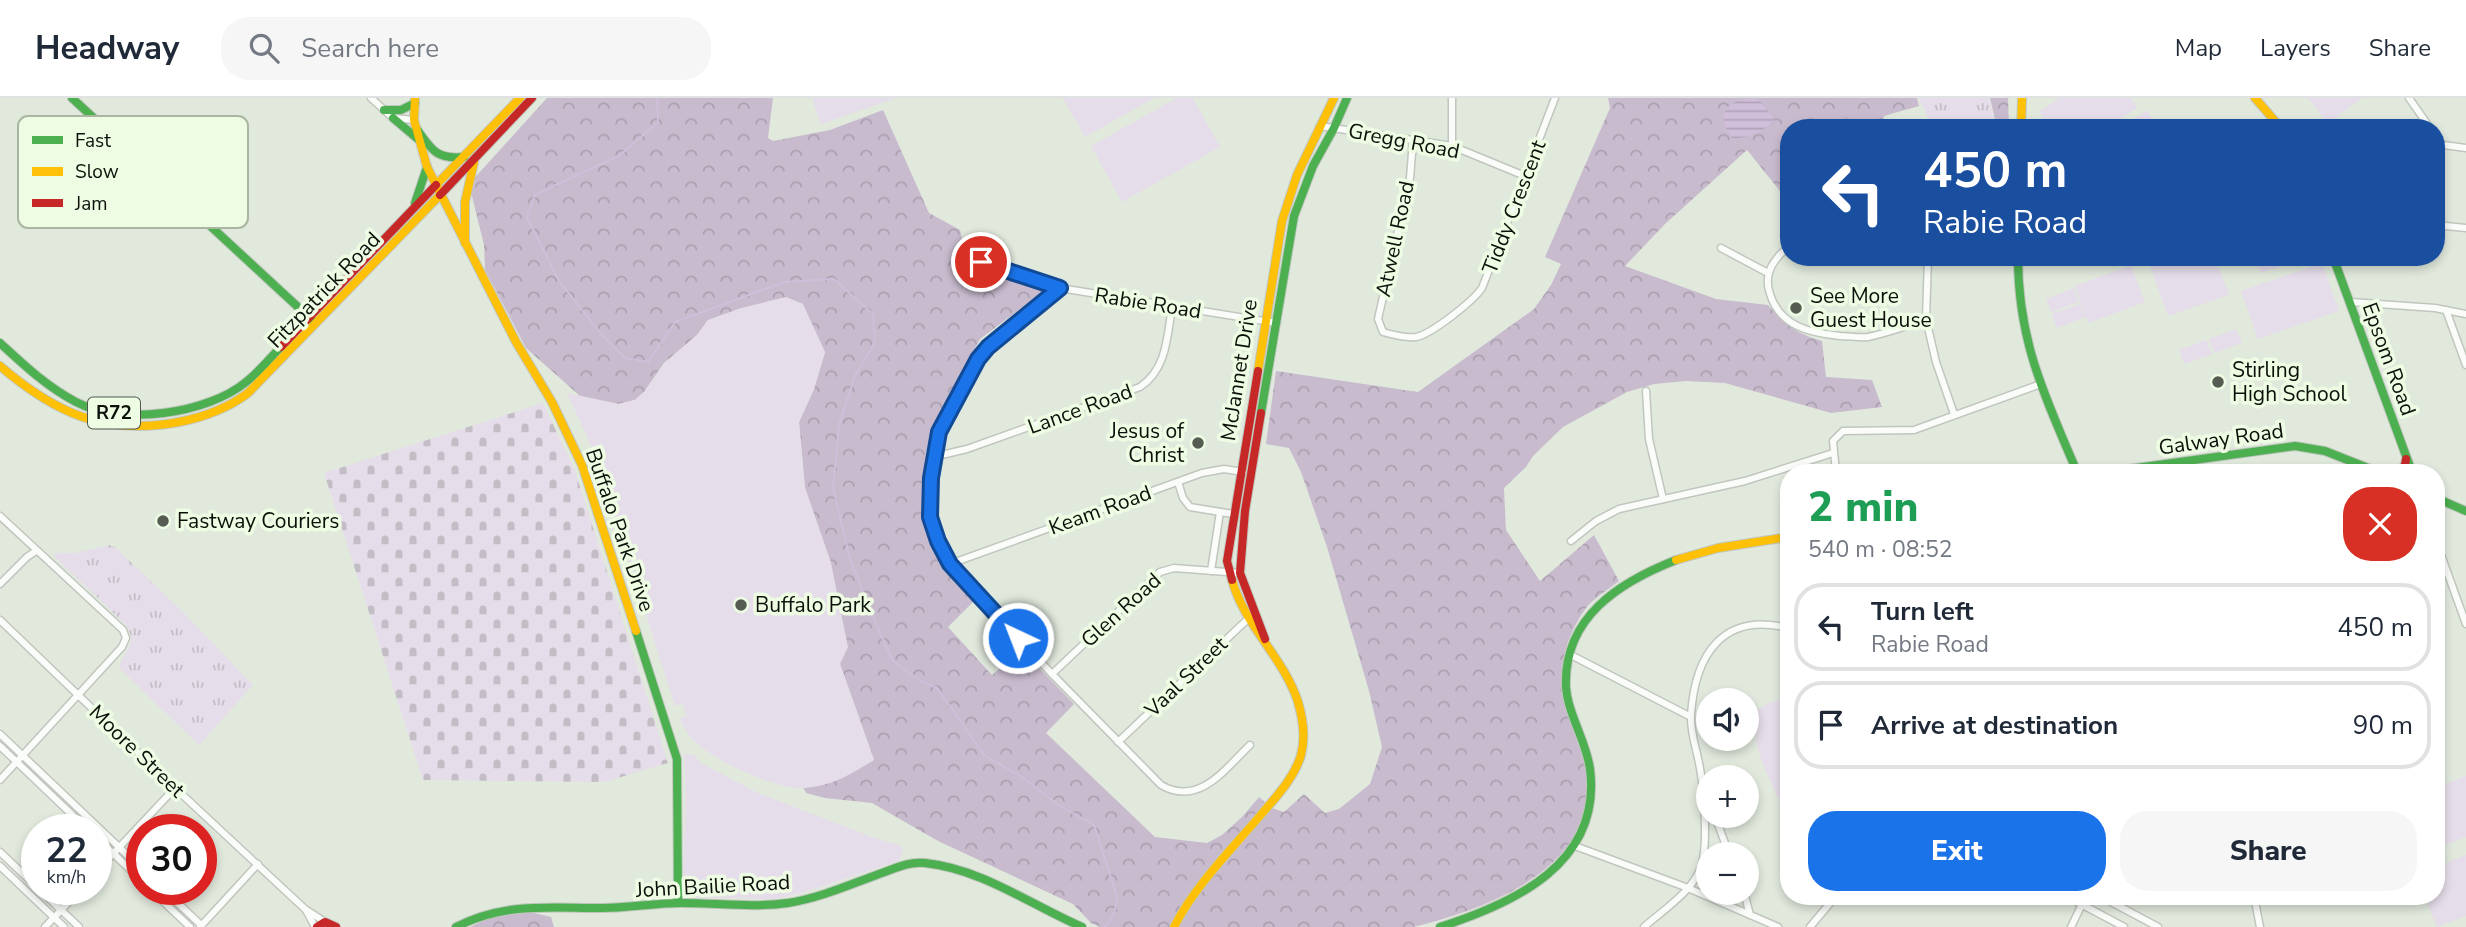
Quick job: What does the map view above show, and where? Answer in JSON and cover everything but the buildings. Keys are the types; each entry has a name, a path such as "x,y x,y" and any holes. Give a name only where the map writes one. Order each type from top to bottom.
{"main road":[{"path":"72,98 91,116"},
{"name":"R72","path":"436,185 520,98"},
{"name":"R72","path":"440,195 532,98"},
{"name":"McJannet Drive","path":"1174,927 1188,900 1284,787 1303,757 1306,729 1303,713 1228,573 1228,542 1282,221 1297,175 1334,98"},
{"name":"McJannet Drive","path":"1251,616 1240,573 1240,553 1294,216 1313,166 1347,98"},
{"path":"2255,98 2273,119"},
{"path":"2021,119 2022,99"},
{"path":"384,110 401,110 415,100"},
{"name":"Buffalo Park Drive","path":"415,100 415,124 427,167 516,342 552,402 582,465 673,743 679,775 678,903"},
{"path":"393,118 419,140"},
{"path":"415,124 435,153 452,159 464,157"},
{"path":"465,243 465,188 476,156"},
{"path":"414,207 427,167"},
{"name":"Fitzpatrick Road","path":"0,343 41,381 79,404 120,414 159,415 204,405 245,383 436,185"},
{"name":"Fitzpatrick Road","path":"0,366 51,405 93,424 137,429 170,425 222,412 248,393 317,325 440,195"},
{"path":"213,228 317,325"},
{"path":"2018,266 2020,307 2024,326 2041,384 2074,464"},
{"name":"Epsom Road","path":"2336,266 2408,464"},
{"name":"Galway Road","path":"2165,464 2295,446 2325,451 2358,464"},
{"path":"2405,464 2406,459"},
{"path":"2445,502 2466,512"},
{"path":"1440,927 1488,909 1532,885 1547,875 1575,846 1585,825 1592,793 1588,758 1567,696 1566,682 1569,654 1577,633 1591,611 1603,599 1630,581 1673,561 1713,549 1780,538"},
{"name":"John Bailie Road","path":"456,927 480,915 514,908 640,907 678,903 777,904 832,890 909,864 923,863 985,878 1065,922 1081,927"},
{"path":"319,925 336,927"}],"street":[{"path":"371,98 393,118 415,124"},
{"path":"1452,98 1452,146"},
{"name":"Tiddy Crescent","path":"1387,334 1412,337 1425,334 1479,293 1555,98"},
{"path":"2409,98 2424,119"},
{"name":"Gregg Road","path":"1320,126 1452,146 1525,176"},
{"name":"Atwell Road","path":"1387,334 1379,327 1378,319 1410,178 1413,141"},
{"path":"2445,145 2466,148"},
{"path":"2445,226 2466,228"},
{"path":"1721,248 1768,273"},
{"path":"1780,256 1768,273 1771,299 1781,314 1804,331 1868,337 1926,319"},
{"name":"Rabie Road","path":"981,262 1060,288 1277,323"},
{"path":"1928,266 1926,319 1936,362 1954,414"},
{"path":"1060,288 988,347 978,359 939,432 933,457 930,517 938,541 950,564 1052,674 1152,778 1170,791 1178,793 1209,784 1250,745"},
{"path":"2350,302 2466,314"},
{"name":"Lance Road","path":"933,457 967,449 1140,387 1159,369 1165,351 1172,307"},
{"path":"2446,310 2466,365"},
{"path":"1835,464 1833,441 1843,432 1908,431 2041,384"},
{"path":"1646,391 1649,439 1662,499"},
{"path":"1798,464 1833,453"},
{"name":"Keam Road","path":"950,564 1213,470 1252,473"},
{"path":"1571,541 1608,514 1631,505 1745,481 1780,470"},
{"path":"1178,482 1190,508 1233,514"},
{"path":"1211,571 1220,512"},
{"path":"0,516 123,630 126,638 122,648 0,780"},
{"path":"0,584 36,551"},
{"path":"2445,566 2466,624"},
{"name":"Glen Road","path":"1052,674 1160,572 1174,568 1240,573"},
{"name":"Vaal Street","path":"1118,742 1251,616"},
{"name":"Moore Street","path":"0,620 306,909 319,925"},
{"path":"1700,765 1691,717 1703,661 1721,637 1736,628 1758,624 1780,627"},
{"path":"1569,654 1691,717"},
{"path":"0,734 126,854"},
{"path":"0,746 71,814"},
{"path":"126,865 114,853 175,788"},
{"path":"1644,927 1688,888 1700,870 1703,828"},
{"path":"1575,846 1688,888 1778,927"},
{"path":"0,852 21,872"},
{"path":"179,905 200,926 258,864"},
{"path":"0,866 64,927"},
{"path":"56,905 79,927"},
{"path":"45,927 66,905"},
{"path":"167,905 190,927"},
{"path":"1747,905 1750,915"},
{"path":"1810,927 1828,905"},
{"path":"2071,927 2081,905"},
{"path":"2083,905 2124,927"},
{"path":"2117,905 2158,927"},
{"path":"2256,905 2260,927"},
{"name":"Moore Street","path":"306,909 319,925"}],"green space":[{"path":"547,98 773,98 768,138 773,141 830,130 883,110 929,213 960,230 968,267 1014,276 1046,290 980,339 934,423 924,480 924,506 931,536 946,565 977,598 948,627 992,675 1021,649 1074,704 1046,733 1155,837 1207,843 1222,835 1259,797 1272,808 1284,812 1304,794 1325,813 1339,809 1370,784 1382,747 1369,691 1327,547 1301,472 1289,448 1266,444 1276,371 1418,392 1534,309 1551,285 1561,264 1545,257 1610,108 1608,98 1917,98 1919,106 1884,116 1883,119 1780,119 1780,191 1747,150 1665,224 1625,266 1716,299 1768,305 1792,328 1822,341 1826,377 1872,380 1882,407 1831,413 1725,383 1686,381 1654,384 1627,392 1563,427 1504,488 1506,530 1540,581 1594,535 1619,581 1586,608 1569,638 1565,653 1565,698 1586,765 1588,780 1583,817 1570,843 1550,865 1526,883 1469,910 1413,927 1100,927 1091,923 1073,904 938,841 872,803 806,793 803,787 874,760 840,664 831,563 805,488 799,422 814,389 825,352 708,320 697,335 664,363 644,392 635,400 618,404 580,396 526,348 485,270 484,245 469,184"},
{"path":"812,98 896,98 821,124"},
{"path":"1063,98 1154,98 1085,137"},
{"path":"1177,98 1193,98 1220,147 1122,202 1091,146"},
{"path":"1919,98 1989,98 1994,119 1928,119"},
{"path":"1990,98 2008,98 2009,119 1995,119"},
{"path":"2060,98 2131,98 2137,108 2120,119 2044,119 2039,112"},
{"path":"2308,98 2362,98 2335,119 2324,119"},
{"path":"2147,110 2152,119 2134,119"},
{"path":"2131,266 2145,302 2088,323 2086,317 2057,328 2052,314 2080,304 2085,315 2075,286"},
{"path":"2150,266 2218,266 2229,295 2168,316"},
{"path":"2259,266 2281,266 2261,273"},
{"path":"2313,266 2323,266 2339,311 2258,339 2241,291"},
{"path":"2074,288 2079,302 2051,312 2046,299"},
{"path":"786,297 803,304 825,352 814,389 799,422 805,488 831,563 848,647 840,664 874,760 833,782 804,788 778,784 731,765 705,750 686,731 680,719 686,716 683,704 675,706 595,454 567,393 618,404 635,400 665,363 697,335 708,320 741,308"},
{"path":"2236,329 2242,343 2214,353 2209,339"},
{"path":"2206,340 2212,354 2184,364 2179,350"},
{"path":"543,403 575,471 668,763 604,782 423,780 324,473"},
{"path":"110,545 182,611 253,685 199,745 119,668 131,642 125,624 54,556 55,553 75,553"},
{"path":"1780,700 1780,802 1759,750 1759,709"},
{"path":"689,754 758,793 902,846 903,851 898,861 775,899 689,897 684,892 684,755"},
{"path":"2466,776 2466,837 2445,845 2445,784"},
{"path":"2466,855 2466,916 2437,927 2428,905 2445,905 2445,863"},
{"path":"526,911 551,917 554,927 470,927 493,916"}],"shaded area":[{"path":"1754,98 1761,102 1775,120 1755,134 1732,138 1724,121 1726,109 1736,102"}],"waterway":[{"path":"657,98 658,122 620,155 535,195 527,217 559,281 602,335 625,358 648,362 675,322 784,282 834,279 873,314 875,342 855,376 839,425 833,488 850,559 893,661 921,681 937,688 985,756 1022,777 1060,806 1094,825 1117,897 1114,914 1104,927"}],"traffic: fast":[{"path":"72,98 91,116"},
{"path":"1261,413 1294,216 1313,166 1347,98"},
{"path":"384,110 401,110 415,103"},
{"path":"393,118 419,140"},
{"path":"416,128 435,152 447,157 464,157"},
{"path":"415,203 427,167"},
{"path":"213,228 312,320"},
{"path":"2018,266 2028,342 2044,393 2074,464"},
{"path":"2336,266 2409,464"},
{"path":"0,343 46,383 76,402 116,414 140,415 187,409 229,393 251,378 281,347"},
{"path":"2165,464 2295,446 2325,451 2358,464"},
{"path":"2445,502 2466,511"},
{"path":"1440,927 1497,905 1524,891 1548,874 1568,854 1582,830 1590,802 1588,758 1570,708 1566,687 1568,662 1574,641 1585,622 1616,591 1676,560"},
{"path":"636,631 677,759 678,903"},
{"path":"456,927 492,913 528,908 788,903 823,895 913,863 966,872 1082,927"}],"traffic: slow":[{"path":"415,98 414,120 427,167 516,342 552,402 582,465 636,631"},
{"path":"436,185 520,98"},
{"path":"1258,371 1282,221 1297,175 1334,98"},
{"path":"2021,119 2022,98"},
{"path":"2255,98 2273,119"},
{"path":"465,243 465,202 474,162"},
{"path":"0,366 41,397 61,408 104,423 152,426 215,412 248,393 440,195"},
{"path":"1676,560 1718,548 1780,538"},
{"path":"1174,927 1202,883 1283,788 1294,772 1303,748 1302,721 1292,686 1245,612 1232,580"}],"traffic: jam":[{"path":"440,195 532,98"},
{"path":"281,347 436,185"},
{"path":"1232,580 1227,561 1258,371"},
{"path":"1261,413 1245,511 1240,573 1265,639"},
{"path":"2405,464 2406,459"},
{"path":"317,927 325,922 336,927"}],"place":[{"name":"See More Guest House","path":"1796,308"},
{"name":"Stirling High School","path":"2218,382"},
{"name":"Jesus of Christ","path":"1198,443"},
{"name":"Fastway Couriers","path":"163,521"},
{"name":"Buffalo Park","path":"741,605"}],"route":[{"path":"981,262 1060,288 988,347 978,359 939,432 933,457 930,517 944,555 1018,638"}]}
